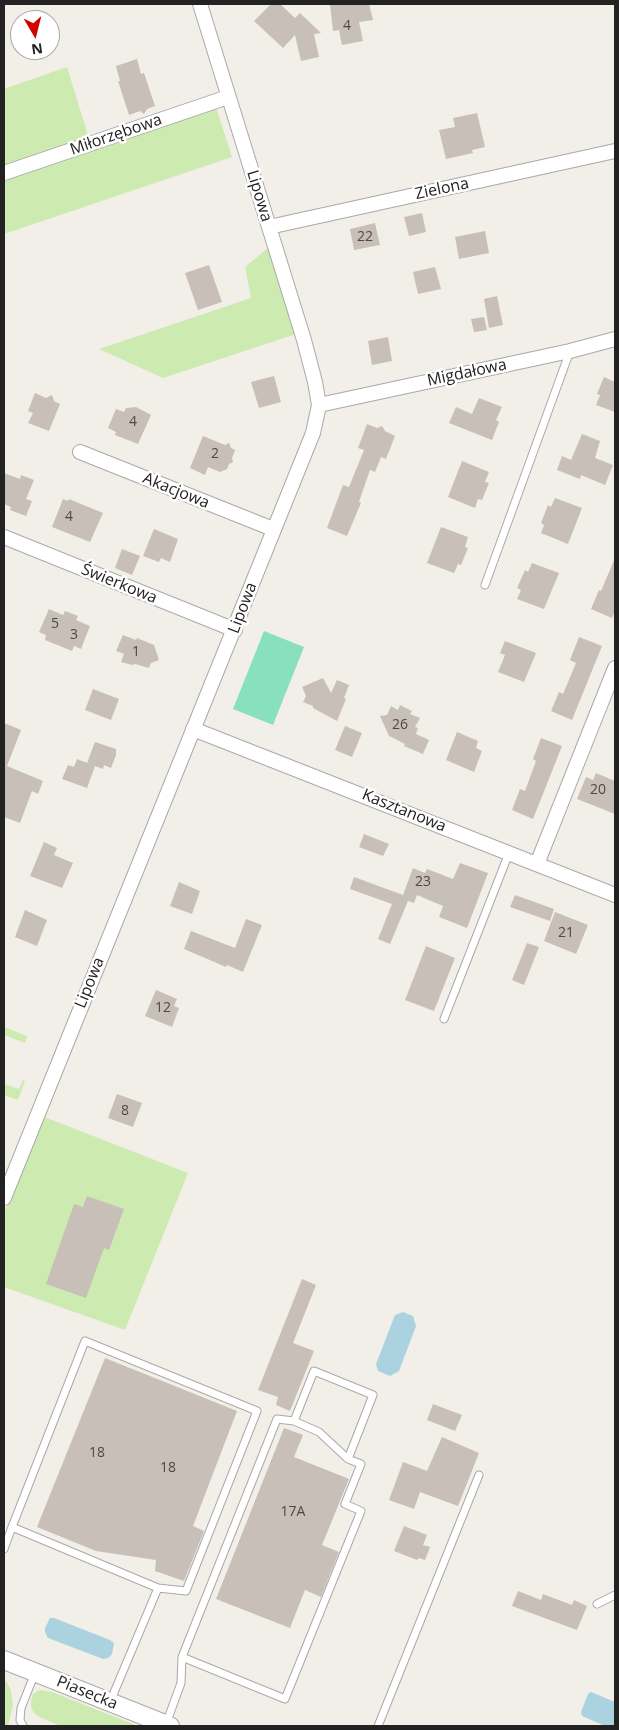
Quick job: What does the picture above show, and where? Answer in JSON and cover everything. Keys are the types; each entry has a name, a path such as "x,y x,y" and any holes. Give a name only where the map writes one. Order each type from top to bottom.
{"street":[{"name":"Lipowa","path":"4,1198 193,728 235,630 273,529 313,433 319,404 316,382 304,340 200,4"},
{"name":"Miłorzębowa","path":"4,173 228,97"},
{"name":"Zielona","path":"269,227 615,152"},
{"name":"Migdałowa","path":"319,404 570,351 615,339"},
{"name":"Akacjowa","path":"80,452 273,529"},
{"name":"Świerkowa","path":"4,537 235,630"},
{"path":"537,864 615,668"},
{"name":"Kasztanowa","path":"193,728 615,895"},
{"name":"Piasecka","path":"4,1660 167,1726"}],"lane":[{"path":"485,584 570,351"},
{"path":"444,1019 509,853"},
{"path":"4,1550 12,1527 85,1341 258,1411 186,1591 158,1588 12,1527"},
{"path":"294,1421 314,1371 373,1395 348,1458"},
{"path":"167,1726 181,1683 182,1657 277,1420 294,1421 319,1432 348,1458 361,1464 345,1504 361,1511 285,1699 182,1657"},
{"path":"378,1726 479,1475"},
{"path":"110,1702 158,1588"},
{"path":"597,1604 615,1594"},
{"path":"23,1726 20,1720 21,1708 35,1672"}],"green space":[{"path":"67,67 91,145 215,104 232,157 4,234 4,89"},
{"path":"268,248 296,334 163,378 99,349 251,298 245,267"},
{"path":"264,631 304,647 273,725 233,709"},
{"path":"4,1027 27,1036 25,1043 4,1035"},
{"path":"23,1080 25,1081 18,1100 4,1095 4,1084 19,1089"},
{"path":"42,1116 188,1173 125,1330 4,1287 4,1213"},
{"path":"4,1680 11,1690 13,1705 8,1726 4,1726"},
{"path":"40,1690 52,1692 138,1726 61,1726 34,1713 31,1701 33,1694"}],"water":[{"path":"403,1312 413,1316 416,1326 399,1371 390,1376 378,1371 376,1364 395,1315"},
{"path":"50,1618 110,1640 114,1643 112,1654 108,1658 103,1659 48,1638 45,1628"},
{"path":"591,1692 615,1702 615,1726 605,1726 582,1716 581,1712 588,1694"}],"building":[{"path":"271,4 280,4 295,18 300,13 321,33 314,34 319,57 301,61 295,35 283,48 254,21"},
{"path":"330,4 369,4 373,20 359,22 363,41 342,45 339,30 333,31"},
{"path":"137,59 141,74 144,73 155,106 147,109 144,114 140,111 129,115 118,81 120,81 116,66"},
{"path":"477,113 485,147 472,150 473,153 446,159 439,130 455,127 453,118"},
{"path":"422,213 426,232 409,236 404,217"},
{"path":"375,223 380,245 354,250 350,229"},
{"path":"485,231 489,253 459,259 455,237"},
{"path":"209,265 222,302 198,310 185,273"},
{"path":"435,267 441,289 418,294 413,272"},
{"path":"497,296 503,325 489,328 484,299"},
{"path":"484,317 487,330 474,332 471,319"},
{"path":"388,337 392,361 372,365 368,341"},
{"path":"274,376 281,402 259,408 251,382"},
{"path":"604,377 615,382 615,412 596,405 600,395 597,394"},
{"path":"35,393 46,398 52,395 54,401 60,404 49,431 28,423 33,413 28,411"},
{"path":"479,398 502,407 496,420 499,422 492,440 449,423 456,407 472,414"},
{"path":"136,407 151,415 138,444 115,435 116,432 108,428 116,409 124,412 126,408"},
{"path":"367,424 377,428 382,426 385,431 395,436 386,459 381,457 375,472 370,470 359,502 361,503 347,536 327,528 343,485 349,487 364,450 358,448"},
{"path":"582,434 600,441 595,458 613,465 605,485 581,475 580,479 557,470 562,456 571,460"},
{"path":"203,436 225,445 229,443 231,448 235,450 232,458 233,462 229,464 227,469 220,472 208,467 205,475 190,468"},
{"path":"462,461 489,472 485,482 489,483 482,500 478,499 475,508 448,497"},
{"path":"4,473 20,479 21,475 34,480 26,499 32,501 26,516 10,510 11,507 4,504"},
{"path":"555,498 582,508 568,544 541,533 544,525 541,523 548,505 551,507"},
{"path":"63,499 68,501 69,499 103,513 90,542 52,527"},
{"path":"441,527 468,537 465,547 468,548 461,565 458,564 454,573 427,563"},
{"path":"154,529 178,539 170,562 161,558 159,562 143,556"},
{"path":"122,549 140,556 132,575 115,568"},
{"path":"615,558 615,611 612,618 591,609"},
{"path":"532,563 559,573 544,609 517,599 521,590 517,588 525,570 528,572"},
{"path":"49,609 63,615 65,611 78,616 76,620 90,626 81,649 74,646 72,651 45,640 46,635 39,632"},
{"path":"123,635 154,645 159,660 151,663 149,668 121,662 124,654 116,651"},
{"path":"579,637 602,646 572,720 551,711 559,692 563,694 576,663 570,660"},
{"path":"505,641 536,653 524,682 498,672 505,655 500,653"},
{"path":"323,678 331,693 337,680 349,685 344,698 346,699 337,721 303,702 306,696 302,687"},
{"path":"93,689 119,699 111,720 85,710"},
{"path":"400,705 412,711 410,714 420,718 415,727 418,728 416,734 429,740 423,754 404,746 405,744 389,736 380,716 387,715 391,706 398,710"},
{"path":"4,723 21,730 7,766 43,781 38,794 32,791 20,823 4,817"},
{"path":"345,726 362,733 352,757 335,750"},
{"path":"457,732 478,741 476,748 482,751 474,772 446,760"},
{"path":"541,738 562,746 533,819 512,810 520,789 525,791 536,761 533,759"},
{"path":"95,742 116,749 116,755 111,768 104,765 103,769 87,763"},
{"path":"77,759 95,766 87,788 62,779 68,765 74,767"},
{"path":"596,773 615,781 615,814 577,799 586,777 593,780"},
{"path":"364,834 389,844 383,856 359,847"},
{"path":"44,842 57,848 54,855 73,863 62,888 30,876"},
{"path":"460,863 488,873 467,928 439,917 443,906 417,895 414,903 408,901 390,944 378,939 392,904 350,889 354,877 403,895 413,868 425,873 427,869 453,879"},
{"path":"179,882 200,891 192,914 170,906"},
{"path":"515,895 554,909 550,921 510,907"},
{"path":"25,910 47,920 37,946 15,937"},
{"path":"555,912 588,925 576,954 544,941"},
{"path":"246,919 262,925 243,972 227,965 226,967 184,949 191,931 235,948"},
{"path":"527,943 539,947 524,985 512,980"},
{"path":"426,946 455,958 434,1011 405,1000"},
{"path":"156,990 177,999 174,1006 179,1008 172,1027 145,1016"},
{"path":"117,1094 142,1103 133,1127 108,1118"},
{"path":"87,1196 124,1209 109,1250 104,1248 86,1298 46,1284 74,1204 83,1207"},
{"path":"302,1279 316,1285 293,1343 314,1351 290,1411 276,1405 278,1397 258,1390"},
{"path":"105,1358 237,1411 193,1526 204,1531 184,1581 155,1571 156,1560 96,1551 37,1527"},
{"path":"433,1404 462,1415 455,1431 427,1420"},
{"path":"284,1428 303,1435 294,1457 349,1479 322,1545 339,1552 321,1597 305,1590 290,1628 216,1599"},
{"path":"442,1437 479,1453 458,1506 420,1492 414,1509 389,1500 403,1462 427,1471"},
{"path":"404,1526 427,1535 423,1545 430,1547 425,1560 419,1558 417,1560 394,1551"},
{"path":"518,1591 541,1600 543,1594 572,1605 574,1600 587,1606 577,1630 512,1606"}]}
